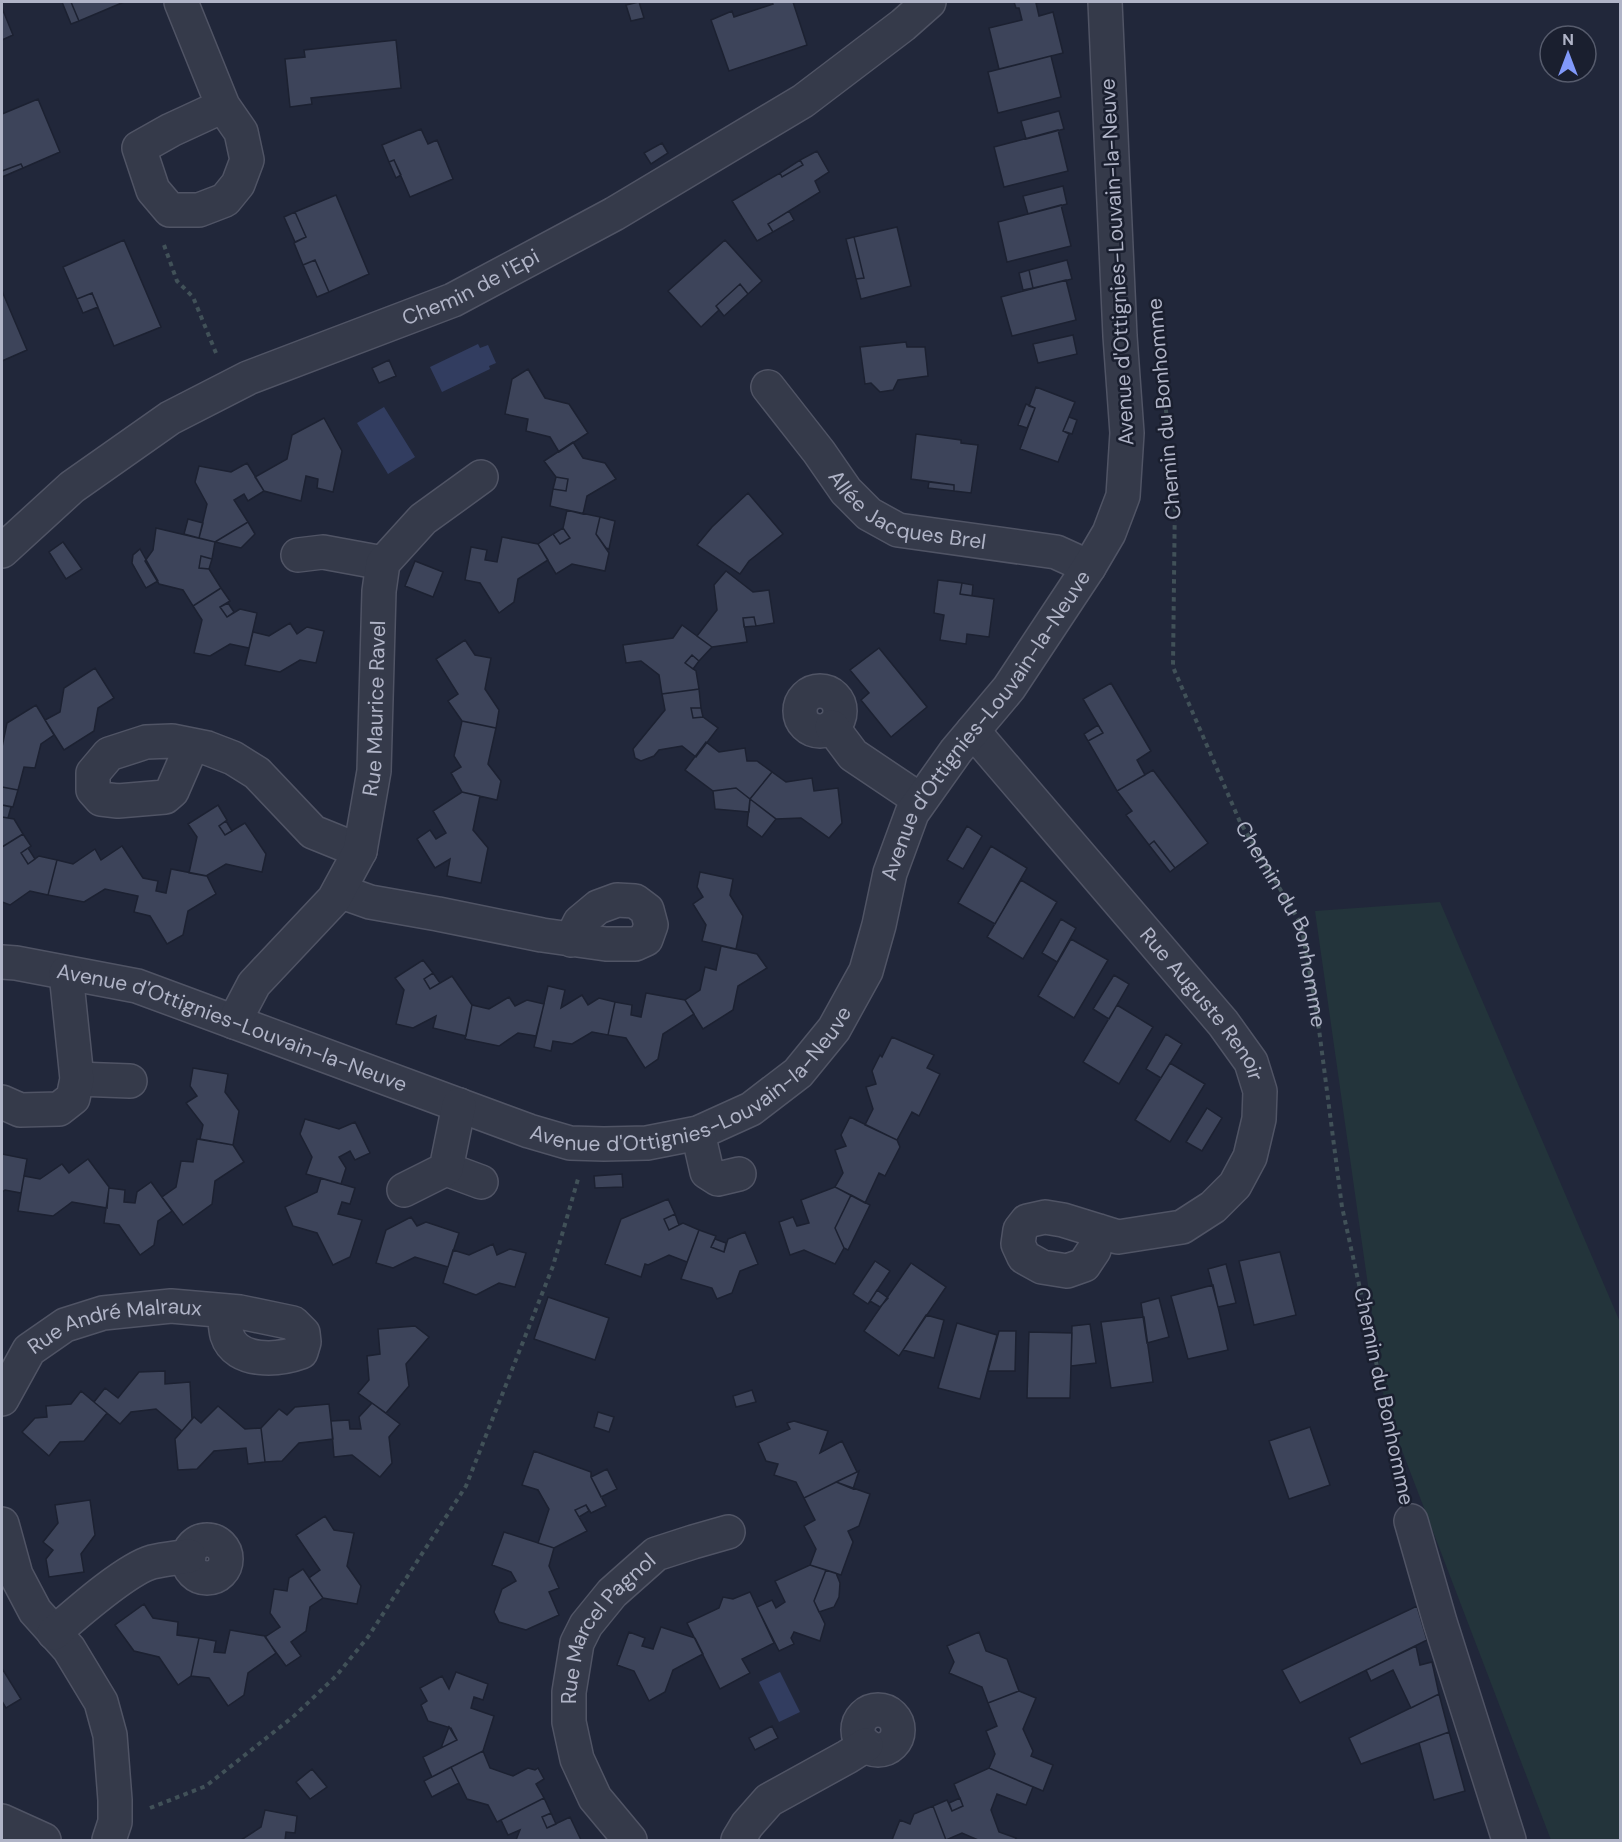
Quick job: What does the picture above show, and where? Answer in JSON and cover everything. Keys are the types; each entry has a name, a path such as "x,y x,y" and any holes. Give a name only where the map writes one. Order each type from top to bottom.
{"street":[{"path":"181,2 223,106"},
{"name":"Chemin de l'Epi","path":"2,551 72,487 170,418 248,378 453,300 614,214 803,101 903,25 929,2"},
{"name":"Avenue d'Ottignies-Louvain-la-Neuve","path":"2,962 137,986 529,1131 570,1143 647,1143 698,1133 751,1109 798,1073 834,1029 866,971 879,926 890,873 912,813 973,730 1008,688 1089,567 1109,533 1124,496 1127,433 1120,336 1105,2"},
{"name":"Allée Jacques Brel","path":"768,387 819,452 846,492 869,514 898,530 1056,552 1089,567"},
{"path":"298,555 323,552 383,563 423,519 481,477"},
{"name":"Rue Maurice Ravel","path":"234,1022 254,984 334,899 360,851 374,771 379,591 383,563"},
{"path":"832,728 853,755 921,800"},
{"name":"Rue Auguste Renoir","path":"973,730 1223,1023 1251,1062 1260,1091 1259,1119 1250,1157 1235,1185 1213,1208 1182,1227 1118,1237 1099,1231"},
{"path":"192,745 233,758 257,773 313,832 360,851"},
{"path":"339,891 370,902 571,940"},
{"path":"2,1102 20,1110 59,1109 73,1098 77,1079 66,973"},
{"path":"77,1079 130,1081"},
{"path":"446,1169 459,1105"},
{"path":"698,1133 707,1172 718,1179 739,1174"},
{"path":"404,1190 446,1169 481,1182"},
{"name":"Rue André Malraux","path":"2,1399 29,1350 65,1325 103,1313 171,1306 224,1311"},
{"name":"Chemin du Bonhomme","path":"1411,1521 1440,1623 1509,1840"},
{"path":"2,1524 16,1575 12,1592 35,1611 69,1649 101,1702 110,1735 115,1822 109,1840"},
{"name":"Rue Marcel Pagnol","path":"630,1840 595,1798 576,1759 569,1722 569,1692 577,1643 586,1625 612,1593 656,1554 728,1532"},
{"path":"54,1633 75,1614 130,1573 150,1562 189,1556"},
{"path":"738,1840 747,1825 769,1800 866,1745"},
{"path":"2,1821 44,1840"}],"path":[{"path":"162,240 177,281 193,297 231,387"},
{"name":"Chemin du Bonhomme","path":"1159,345 1175,494 1173,667 1240,822 1301,924 1317,1014 1342,1207 1411,1521"},
{"path":"144,1811 207,1786 294,1716 336,1676 368,1637 466,1486 553,1266 578,1177"}],"shaded area":[{"path":"1440,902 1620,1322 1620,1840 1551,1840 1385,1406 1315,911"}],"water":[{"path":"478,344 480,348 488,345 496,363 489,366 490,369 442,392 430,367"},
{"path":"384,407 415,457 388,474 357,423"},
{"path":"780,1672 800,1712 779,1722 759,1682"}],"building":[{"path":"62,2 71,2 79,21 71,24"},
{"path":"71,2 124,2 79,21"},
{"path":"639,2 644,18 631,21 626,5"},
{"path":"772,2 793,2 807,45 729,71 711,20 732,11 734,17 773,4"},
{"path":"1014,2 1041,2 1036,3 1039,16 1053,12 1063,53 999,69 989,28 1022,20 1019,8 1016,8"},
{"path":"2,8 13,35 2,40"},
{"path":"396,40 401,88 311,98 312,104 290,107 285,59 305,57 304,50"},
{"path":"1051,56 1061,97 998,113 988,72"},
{"path":"38,99 60,152 23,168 21,164 2,171 2,114"},
{"path":"1059,111 1064,129 1026,139 1021,121"},
{"path":"421,129 428,144 437,140 453,179 410,197 394,160 389,162 382,145"},
{"path":"1058,130 1068,171 1004,187 994,147"},
{"path":"662,143 668,153 651,164 644,153"},
{"path":"817,151 829,172 815,181 820,192 768,224 773,232 757,241 732,201 780,173 782,177 803,165 800,160"},
{"path":"394,160 401,175 396,178 389,162"},
{"path":"800,160 803,165 782,177 780,173"},
{"path":"21,164 23,168 2,177 2,171"},
{"path":"1063,186 1067,204 1028,214 1023,196"},
{"path":"336,195 369,274 329,292 315,260 303,265 294,243 306,237 295,212"},
{"path":"1061,205 1071,246 1007,262 998,222"},
{"path":"789,211 794,220 773,232 768,224"},
{"path":"295,212 306,237 295,242 284,217"},
{"path":"897,227 911,286 861,299 856,279 864,278 854,237"},
{"path":"854,237 864,278 856,279 846,239"},
{"path":"124,240 161,327 114,346 92,293 77,299 63,267"},
{"path":"725,240 762,281 748,294 740,284 716,306 719,310 701,327 668,291"},
{"path":"315,260 329,292 317,297 303,265"},
{"path":"1067,260 1072,279 1033,288 1029,270"},
{"path":"1029,270 1033,288 1023,290 1019,273"},
{"path":"1066,280 1076,320 1012,336 1001,297"},
{"path":"740,284 748,294 724,316 716,306"},
{"path":"2,291 27,350 2,361"},
{"path":"92,293 98,307 83,313 77,299"},
{"path":"1073,335 1077,354 1038,363 1033,344"},
{"path":"906,342 907,347 925,347 928,376 898,380 893,390 880,392 871,383 865,384 860,347"},
{"path":"389,360 396,376 379,383 372,368"},
{"path":"528,369 545,398 569,404 588,433 559,452 550,437 526,431 528,419 505,414 512,379"},
{"path":"1036,387 1075,402 1063,431 1069,434 1058,462 1020,449 1035,408 1029,406"},
{"path":"1026,404 1035,408 1027,428 1018,425"},
{"path":"1069,417 1077,420 1072,434 1063,431"},
{"path":"324,418 342,451 333,492 317,488 318,479 306,476 301,501 264,491 255,477 287,459 292,435"},
{"path":"916,434 961,440 961,443 978,445 971,493 954,491 954,485 911,479"},
{"path":"573,442 583,458 605,463 616,479 587,496 583,514 550,506 553,489 566,491 568,479 556,477 544,461"},
{"path":"247,463 264,491 248,501 244,494 234,500 248,522 215,542 199,538 207,504 195,482 199,466 231,472"},
{"path":"556,477 568,479 566,491 553,489"},
{"path":"929,482 954,485 954,491 928,488"},
{"path":"748,493 783,534 749,561 740,574 697,545 712,527"},
{"path":"567,510 600,517 596,534 609,553 605,571 572,564 556,574 538,544 553,534 560,544 570,538 563,528"},
{"path":"600,517 615,521 609,549 596,534"},
{"path":"188,519 203,523 199,538 184,534"},
{"path":"248,522 255,534 241,548 215,542"},
{"path":"156,528 215,542 212,559 201,556 199,568 209,569 221,588 193,606 183,590 159,584 145,561 153,550"},
{"path":"563,528 570,538 560,544 553,534"},
{"path":"502,537 538,544 548,560 518,579 514,602 499,613 480,583 465,580 471,547 487,550 485,560 497,562"},
{"path":"63,542 82,569 66,579 49,552"},
{"path":"140,549 158,581 146,588 132,563 133,555"},
{"path":"201,556 212,559 209,569 199,568"},
{"path":"415,561 443,572 433,597 405,586"},
{"path":"726,571 753,592 769,590 774,623 756,626 754,617 743,618 747,642 712,647 697,636 717,610 714,585"},
{"path":"938,580 962,583 960,594 994,599 989,637 967,634 966,644 940,640 944,615 934,613"},
{"path":"962,583 973,585 972,596 960,594"},
{"path":"221,588 230,601 220,607 227,617 240,609 257,613 249,648 230,644 210,656 194,653 202,620 193,606"},
{"path":"228,603 234,612 227,617 220,607"},
{"path":"754,617 756,626 744,627 743,618"},
{"path":"290,623 297,634 307,627 324,631 316,663 300,660 280,672 245,665 253,632 269,636"},
{"path":"682,625 712,647 699,661 692,655 685,663 696,671 699,689 662,694 659,675 641,661 626,663 623,645 673,638"},
{"path":"465,640 475,655 491,658 485,689 499,710 496,728 462,721 448,701 458,694 436,659"},
{"path":"879,648 927,707 891,737 861,700 869,693 850,670"},
{"path":"692,655 699,661 693,669 685,663"},
{"path":"95,668 114,698 98,708 94,731 64,750 45,720 60,712 64,688"},
{"path":"1111,683 1151,751 1137,760 1145,775 1117,791 1088,741 1103,733 1083,699"},
{"path":"699,689 701,708 691,708 693,718 703,717 718,728 696,757 682,746 659,750 654,756 641,761 635,758 633,749 665,710 662,694"},
{"path":"36,705 54,735 41,744 35,768 24,767 18,790 2,787 2,747 7,723"},
{"path":"691,708 701,708 703,717 693,718"},
{"path":"462,721 496,728 488,764 501,781 497,800 462,792 451,773 461,767 454,756"},
{"path":"1098,725 1103,733 1088,741 1084,734"},
{"path":"706,742 719,752 745,748 747,761 757,761 772,772 750,799 736,788 713,791 685,770"},
{"path":"1153,770 1208,843 1175,868 1154,841 1149,845 1126,815 1132,811 1117,791"},
{"path":"772,772 786,782 812,778 814,791 838,788 842,823 829,838 801,818 776,819 750,799"},
{"path":"2,787 18,790 13,807 2,805"},
{"path":"736,788 750,799 749,812 715,809 713,791"},
{"path":"462,792 480,796 473,830 488,848 481,883 447,876 450,859 435,868 417,839 430,830 436,839 446,833 433,811"},
{"path":"750,799 776,819 762,837 747,826"},
{"path":"2,805 11,807 8,818 2,817"},
{"path":"218,805 227,820 219,826 225,835 245,823 266,854 262,872 226,864 206,876 189,873 197,837 188,824"},
{"path":"2,817 14,819 23,834 2,847"},
{"path":"226,821 232,831 225,835 219,826"},
{"path":"967,826 982,836 963,869 947,860"},
{"path":"23,834 31,846 21,853 28,864 39,856 57,860 48,895 30,891 10,905 2,902 2,847"},
{"path":"1154,841 1175,868 1170,872 1149,845"},
{"path":"122,846 143,878 158,881 156,891 166,893 171,869 207,876 216,894 188,911 183,935 167,944 150,916 134,912 138,896 105,889 84,902 48,895 57,860 73,864 95,849 101,860"},
{"path":"991,846 1027,868 995,924 958,903"},
{"path":"28,848 35,859 28,864 21,853"},
{"path":"700,872 733,879 730,895 743,916 736,949 702,941 706,925 693,904 703,897 697,887"},
{"path":"1021,880 1057,902 1023,959 987,937"},
{"path":"1061,919 1076,928 1057,962 1042,953"},
{"path":"1071,939 1108,960 1074,1018 1038,996"},
{"path":"721,946 757,954 767,968 738,986 733,1010 703,1029 685,1000 700,990 705,967 716,970"},
{"path":"423,960 433,973 424,979 430,989 452,976 472,1005 466,1036 433,1028 436,1016 413,1028 396,1024 404,990 395,978"},
{"path":"433,973 440,983 430,989 424,979"},
{"path":"1114,975 1129,984 1109,1019 1093,1009"},
{"path":"548,986 565,990 561,1008 582,995 588,1005 599,998 615,1002 608,1035 592,1032 572,1044 553,1041 551,1051 534,1047"},
{"path":"646,993 685,1000 694,1014 663,1034 658,1059 645,1068 626,1038 608,1035 615,1002 632,1005 631,1015 641,1017"},
{"path":"509,997 515,1006 527,1000 544,1004 536,1036 518,1033 499,1046 465,1039 472,1005 489,1009"},
{"path":"1117,1005 1153,1027 1119,1084 1083,1062"},
{"path":"1166,1034 1182,1044 1161,1078 1146,1069"},
{"path":"892,1037 934,1055 927,1068 940,1074 919,1116 912,1112 897,1140 865,1125 873,1109 866,1087 876,1084 872,1071"},
{"path":"1170,1063 1205,1084 1170,1142 1135,1120"},
{"path":"193,1068 228,1074 225,1092 239,1111 233,1145 200,1139 203,1125 186,1103 197,1096 190,1086"},
{"path":"1207,1108 1222,1118 1202,1151 1186,1142"},
{"path":"850,1117 897,1140 900,1147 885,1176 879,1173 865,1203 835,1187 843,1173 835,1150 846,1146 841,1135"},
{"path":"305,1119 339,1129 355,1122 370,1153 355,1160 350,1151 339,1157 346,1168 341,1184 306,1174 312,1157 300,1134"},
{"path":"197,1139 233,1145 244,1162 215,1181 212,1204 183,1225 162,1197 176,1187 181,1161 193,1162"},
{"path":"2,1154 27,1159 21,1193 5,1190 2,1192"},
{"path":"88,1159 109,1187 107,1208 72,1202 53,1216 18,1211 24,1176 40,1179 62,1164 69,1173"},
{"path":"622,1174 623,1187 595,1188 594,1176"},
{"path":"321,1178 355,1188 350,1204 342,1202 338,1214 362,1220 350,1257 333,1265 317,1233 293,1226 285,1207 317,1192"},
{"path":"151,1182 172,1211 158,1221 154,1245 140,1255 119,1225 104,1223 109,1188 125,1190 124,1202 135,1203 137,1192"},
{"path":"835,1187 851,1195 835,1228 844,1248 835,1264 804,1250 790,1255 779,1222 793,1217 797,1226 809,1223 801,1200"},
{"path":"851,1195 870,1205 848,1250 844,1248 835,1228"},
{"path":"668,1199 675,1214 664,1219 669,1230 683,1223 699,1230 687,1262 669,1255 648,1265 645,1264 641,1277 605,1264 621,1219"},
{"path":"675,1214 679,1225 669,1230 664,1219"},
{"path":"411,1217 417,1226 426,1222 459,1233 448,1267 415,1257 393,1268 376,1263 386,1230"},
{"path":"699,1230 716,1236 711,1247 724,1252 728,1239 745,1232 758,1264 740,1271 732,1293 717,1299 712,1288 681,1279"},
{"path":"715,1239 726,1243 724,1252 711,1247"},
{"path":"493,1244 497,1255 510,1249 526,1253 515,1287 499,1283 476,1295 443,1283 453,1250 469,1255"},
{"path":"1280,1252 1296,1315 1254,1325 1239,1261"},
{"path":"875,1261 890,1271 868,1304 853,1294"},
{"path":"911,1263 946,1287 899,1356 864,1331"},
{"path":"1226,1264 1236,1303 1218,1307 1208,1269"},
{"path":"1213,1285 1228,1350 1188,1359 1171,1296"},
{"path":"877,1290 888,1298 880,1307 870,1301"},
{"path":"548,1297 609,1318 595,1360 534,1339"},
{"path":"1159,1298 1169,1337 1147,1343 1141,1303"},
{"path":"926,1315 944,1320 934,1358 903,1350"},
{"path":"1144,1317 1153,1382 1111,1388 1101,1322"},
{"path":"957,1323 997,1335 980,1399 938,1388"},
{"path":"1090,1324 1096,1363 1071,1366 1072,1326"},
{"path":"415,1326 429,1337 406,1364 409,1386 386,1413 358,1393 369,1380 367,1356 380,1354 378,1329"},
{"path":"999,1331 1016,1331 1015,1371 988,1371"},
{"path":"1029,1332 1072,1333 1070,1398 1027,1398"},
{"path":"165,1371 165,1384 190,1382 192,1419 182,1431 156,1409 131,1412 120,1424 94,1402 105,1388 118,1398 139,1372"},
{"path":"752,1390 756,1402 736,1407 733,1396"},
{"path":"81,1391 107,1413 84,1441 60,1442 49,1456 22,1432 35,1418 47,1417 46,1406 71,1404"},
{"path":"372,1403 400,1424 389,1437 392,1463 380,1477 352,1455 334,1457 331,1421 349,1420 350,1429 361,1429 359,1417"},
{"path":"329,1404 333,1439 299,1443 282,1461 265,1462 261,1428 279,1409 287,1415 295,1407"},
{"path":"218,1406 245,1429 261,1428 265,1462 248,1464 246,1448 214,1451 197,1469 178,1470 175,1439 194,1417 201,1423"},
{"path":"598,1412 614,1417 609,1432 594,1427"},
{"path":"794,1421 828,1431 820,1453 842,1441 857,1472 804,1498 796,1482 774,1475 778,1464 766,1461 758,1443 790,1429 787,1423"},
{"path":"1310,1427 1330,1485 1289,1499 1269,1441"},
{"path":"534,1451 591,1472 591,1477 606,1506 591,1513 586,1505 575,1510 587,1531 554,1548 538,1543 549,1509 538,1490 522,1485"},
{"path":"607,1469 617,1489 601,1497 591,1477"},
{"path":"859,1471 853,1489 836,1482 857,1472"},
{"path":"836,1482 870,1494 859,1526 848,1531 853,1542 841,1575 810,1565 816,1549 804,1526 815,1520 804,1498"},
{"path":"90,1500 95,1535 81,1554 84,1572 49,1577 46,1559 53,1550 43,1542 58,1523 55,1505"},
{"path":"586,1505 589,1511 579,1517 575,1510"},
{"path":"325,1516 334,1530 354,1533 347,1566 361,1586 357,1604 323,1598 309,1578 320,1570 296,1535"},
{"path":"504,1532 554,1548 549,1566 559,1588 549,1592 559,1615 526,1630 499,1622 494,1612 502,1589 516,1581 511,1572 492,1565"},
{"path":"810,1565 826,1570 814,1601 825,1624 820,1641 794,1632 791,1638 794,1644 779,1651 757,1607 772,1600 776,1608 785,1602 775,1581"},
{"path":"303,1569 323,1598 310,1607 306,1631 291,1642 301,1656 286,1666 265,1637 280,1627 270,1613 274,1589 287,1591 289,1578"},
{"path":"826,1570 836,1573 840,1583 839,1597 834,1607 819,1612 814,1601"},
{"path":"750,1592 774,1643 742,1659 750,1673 720,1689 687,1623 719,1608 723,1597 733,1599"},
{"path":"144,1604 153,1618 178,1622 177,1635 199,1638 191,1676 178,1685 159,1657 134,1651 115,1625"},
{"path":"1417,1606 1427,1640 1300,1703 1282,1670"},
{"path":"661,1627 695,1638 703,1654 673,1670 665,1692 649,1701 634,1671 617,1665 629,1632 645,1638 642,1646 653,1649"},
{"path":"230,1630 265,1636 276,1653 248,1673 244,1695 228,1706 209,1678 191,1676 199,1638 216,1641 214,1652 225,1653"},
{"path":"979,1632 986,1651 1007,1659 1019,1691 988,1703 982,1687 949,1673 954,1662 947,1646"},
{"path":"1416,1646 1420,1665 1432,1662 1439,1694 1411,1708 1393,1670 1371,1681 1366,1670"},
{"path":"2,1670 21,1699 6,1708 2,1701"},
{"path":"456,1672 488,1684 483,1700 474,1697 471,1708 494,1716 483,1751 432,1777 423,1757 457,1740 451,1728 428,1721 421,1705 427,1701 420,1688 442,1676 449,1689"},
{"path":"1019,1691 1036,1698 1023,1729 1033,1751 1031,1756 1053,1765 1043,1791 989,1768 995,1754 986,1731 997,1726 988,1703"},
{"path":"1439,1694 1449,1732 1361,1764 1349,1738"},
{"path":"772,1726 778,1738 755,1750 749,1738"},
{"path":"449,1727 457,1740 441,1748"},
{"path":"1449,1732 1465,1791 1434,1800 1419,1743"},
{"path":"483,1751 490,1768 513,1776 528,1768 535,1770 538,1768 544,1779 536,1784 544,1798 497,1822 488,1805 467,1799 451,1767"},
{"path":"451,1767 459,1783 432,1797 424,1781"},
{"path":"989,1768 1033,1787 1026,1805 997,1794 991,1810 999,1832 1016,1838 1015,1840 978,1840 962,1833 946,1840 933,1806 947,1800 952,1811 963,1806 954,1784"},
{"path":"312,1769 327,1787 310,1799 296,1782"},
{"path":"544,1798 551,1813 542,1817 547,1828 570,1817 581,1840 516,1840 520,1830 508,1835 501,1820"},
{"path":"960,1798 963,1806 952,1811 949,1803"},
{"path":"933,1806 946,1840 892,1840 900,1820 910,1824 914,1814"},
{"path":"265,1810 297,1816 295,1833 286,1832 285,1840 241,1840 261,1827"},
{"path":"551,1813 556,1824 547,1828 542,1817"}]}
